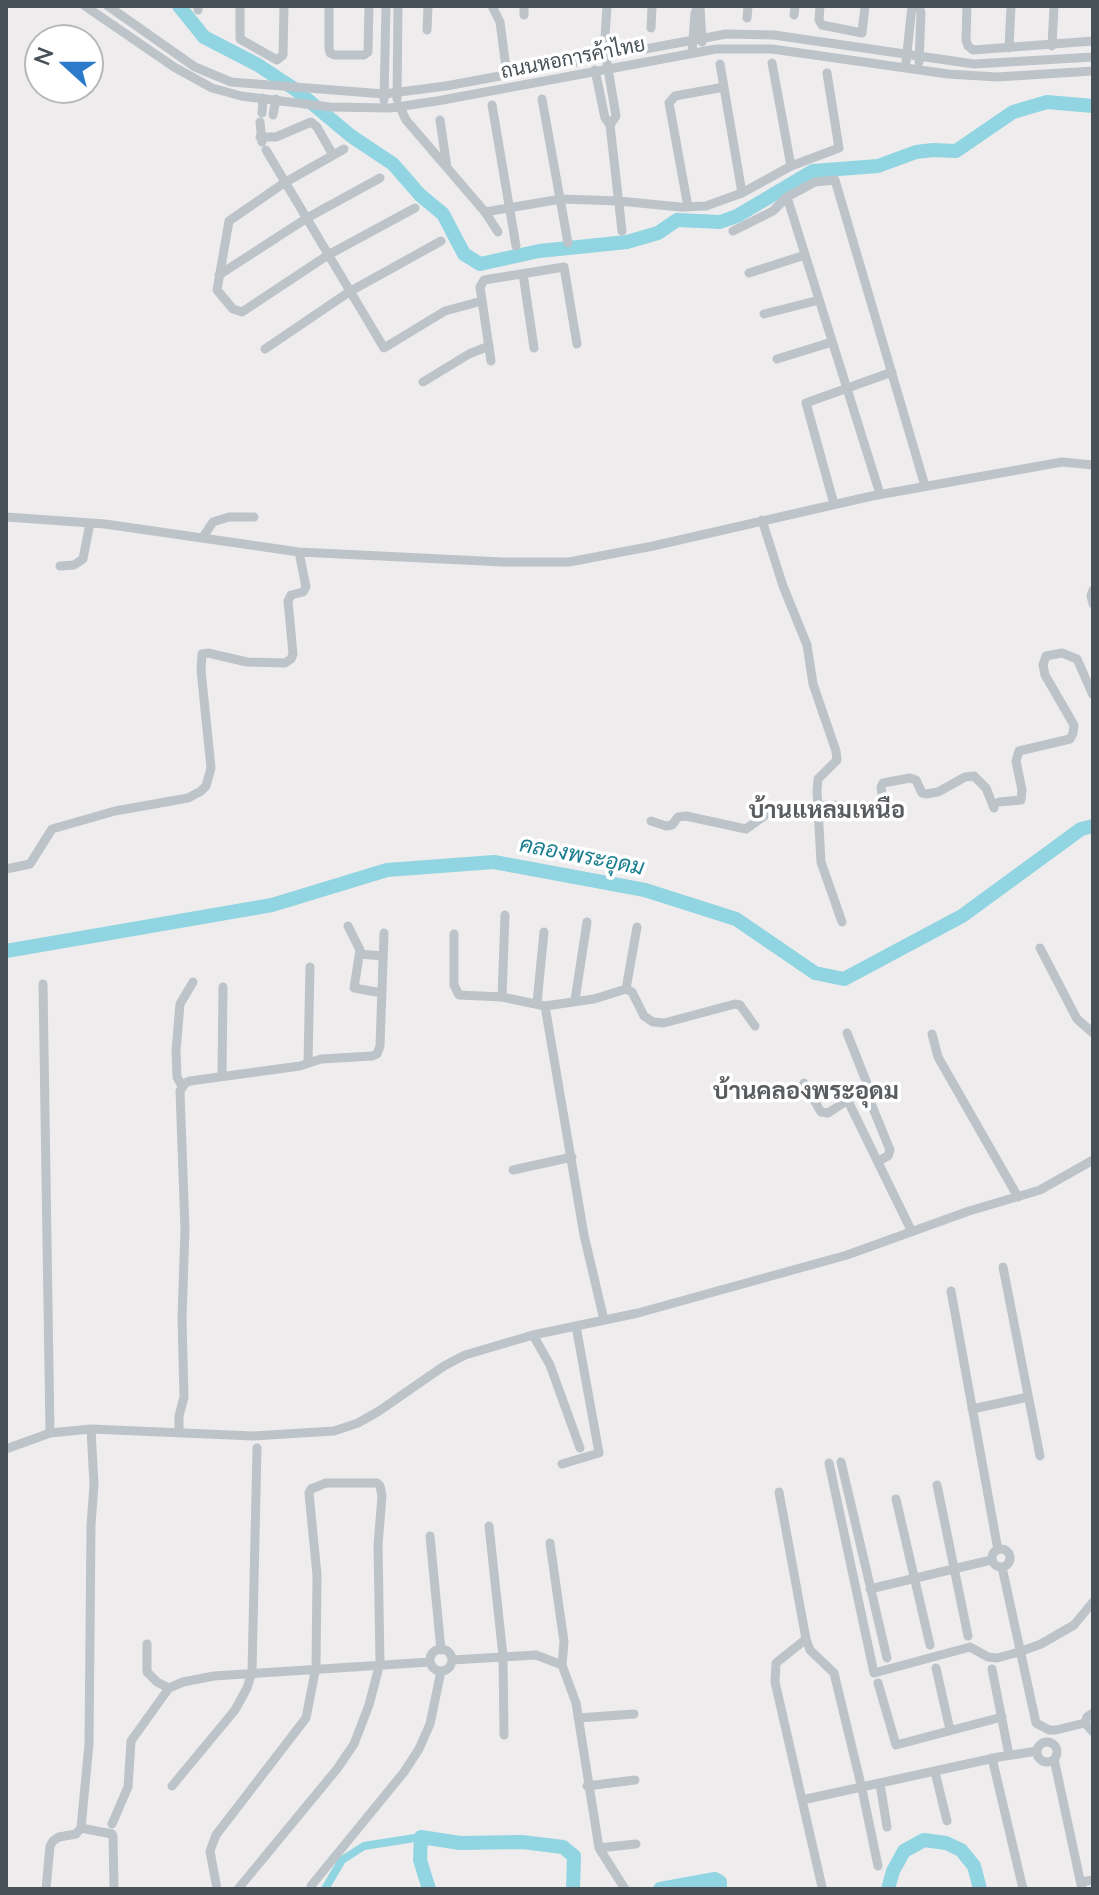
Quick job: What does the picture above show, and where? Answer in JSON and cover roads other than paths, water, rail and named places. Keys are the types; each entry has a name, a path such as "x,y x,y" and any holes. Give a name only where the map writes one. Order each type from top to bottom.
{"street":[{"name":"ถนนหอการค้าไทย","path":"85,6 195,81 228,94 330,107 399,107 596,73 697,51 772,49 919,71 997,77 1093,71"},
{"path":"240,6 240,39 277,60 283,55 284,6"},
{"path":"329,6 329,48 334,55 364,55 368,52 369,6"},
{"path":"384,108 386,6"},
{"path":"398,6 396,93 399,107 406,120 485,212 498,232"},
{"path":"427,30 428,6"},
{"path":"492,6 500,22 507,75"},
{"path":"605,38 607,6"},
{"path":"651,28 652,6"},
{"path":"697,51 699,6"},
{"path":"747,18 748,6"},
{"path":"820,6 819,20 822,25 862,33 865,6"},
{"path":"905,69 912,6"},
{"path":"919,6 919,71"},
{"path":"967,6 968,46 973,50 1093,41"},
{"path":"1009,48 1011,6"},
{"path":"1052,46 1054,6"},
{"name":"ถนนหอการค้าไทย","path":"113,8 179,57 206,72 231,82 303,90 396,93 697,38 738,34 774,35 974,64 1093,57"},
{"path":"108,21 113,8"},
{"path":"606,57 616,116 610,125"},
{"path":"385,59 397,58"},
{"path":"592,59 605,118 610,125 622,231"},
{"path":"772,63 791,166"},
{"path":"720,64 742,193"},
{"path":"485,212 561,199 706,206 742,193 791,166 839,148 827,73"},
{"path":"688,207 669,103 675,96 724,87"},
{"path":"294,102 303,90"},
{"path":"263,98 261,118 266,150 384,348 445,311 482,301"},
{"path":"265,137 273,119 276,99"},
{"path":"542,99 568,243"},
{"path":"492,105 516,246"},
{"path":"440,120 447,169"},
{"path":"265,137 311,122 333,155"},
{"path":"344,149 284,183 229,221 218,294 233,309 242,312 328,255 415,208"},
{"path":"219,275 307,218 380,178"},
{"path":"733,231 773,211 787,197 815,182 835,180 925,486"},
{"path":"787,197 880,494"},
{"path":"265,349 349,292 441,241"},
{"path":"749,273 805,255"},
{"path":"491,361 480,287 484,280 564,267 577,344"},
{"path":"523,274 534,348"},
{"path":"764,314 819,300"},
{"path":"777,359 832,342"},
{"path":"423,382 469,354 489,346"},
{"path":"834,504 806,403 892,372"},
{"path":"6,517 90,523 299,552 503,562 582,561 880,494 1062,462 1093,465"},
{"path":"203,537 213,522 229,517 254,517"},
{"path":"762,520 783,586 807,645 813,684 836,751 837,760 832,768 818,779 821,862 842,922"},
{"path":"60,566 74,565 83,559 90,523"},
{"path":"6,869 30,864 52,829 115,811 188,798 206,786 211,768 202,654 247,662 285,663 291,659 288,601 291,595 303,592 306,587 299,552"},
{"path":"1093,590 1093,604"},
{"path":"651,821 666,826 672,825 678,817 686,816 746,829 768,813 819,805 877,806 883,801 881,785 887,782 916,780 922,793 926,794 971,776 986,788 996,805 1021,800 1016,761 1019,751 1070,739 1073,733 1074,725 1045,675 1043,665 1046,656 1062,653 1077,659 1093,695"},
{"path":"502,997 505,915"},
{"path":"575,1000 587,922"},
{"path":"348,926 360,954 354,988 382,993"},
{"path":"626,989 637,927"},
{"path":"544,932 541,1005 572,1157 584,1235 604,1320"},
{"path":"179,1433 184,1397 182,1086 190,1081 222,1075 321,1059 377,1054 380,1046 384,933"},
{"path":"454,934 454,985 457,993 502,997 541,1005 594,999 626,989 632,992 644,1016 653,1022 664,1023 735,1004 740,1005 755,1026"},
{"path":"1040,948 1077,1019 1093,1033"},
{"path":"360,954 383,956"},
{"path":"308,1063 310,967"},
{"path":"182,1086 177,1077 176,1051 180,1004 193,982"},
{"path":"43,984 50,1433"},
{"path":"222,1075 223,987"},
{"path":"847,1033 890,1150 888,1156 878,1161"},
{"path":"932,1034 938,1057 1018,1197"},
{"path":"804,1083 821,1112 828,1113 845,1102 849,1103 912,1232"},
{"path":"513,1170 572,1157"},
{"path":"6,1449 50,1433 91,1429 278,1436 334,1431 358,1423 379,1411 465,1355 533,1335 638,1313 847,1255 969,1211 1040,1190 1093,1160"},
{"path":"1003,1267 1040,1456"},
{"path":"951,1291 998,1550"},
{"path":"562,1464 599,1453 576,1326"},
{"path":"533,1335 550,1365 580,1448"},
{"path":"972,1409 1028,1397"},
{"path":"46,1889 50,1846 59,1837 76,1834 81,1828 89,1744 94,1485 91,1429"},
{"path":"172,1786 235,1710 252,1672 257,1448"},
{"path":"841,1462 887,1658"},
{"path":"829,1463 874,1673 970,1647 988,1657 997,1658 1019,1652 1041,1644 1074,1625 1093,1602"},
{"path":"217,1889 210,1851 216,1835 306,1718 316,1667 317,1575 309,1499 311,1489 326,1483 377,1483 381,1490 378,1545 380,1663 369,1705 354,1744 337,1769 238,1889"},
{"path":"937,1485 968,1636"},
{"path":"779,1492 806,1639 810,1650 834,1673 878,1866"},
{"path":"896,1499 930,1645"},
{"path":"489,1526 503,1656 504,1735"},
{"path":"430,1536 441,1650"},
{"path":"550,1543 564,1642 562,1665 573,1689 599,1848 625,1889"},
{"path":"998,1550 1004,1550 1010,1557 1007,1565 1002,1567 996,1567 991,1560 998,1550"},
{"path":"870,1589 991,1560"},
{"path":"1002,1567 1036,1723 1049,1730 1085,1723"},
{"path":"806,1639 776,1663 775,1682 822,1887"},
{"path":"147,1644 147,1672 169,1688"},
{"path":"430,1662 434,1652 441,1650 447,1652 452,1660"},
{"path":"452,1660 536,1655 562,1665"},
{"path":"311,1886 404,1772 419,1749 430,1724 441,1671 450,1666 452,1660"},
{"path":"112,1824 128,1787 131,1741 169,1688 214,1676 252,1672 430,1662"},
{"path":"430,1662 441,1671"},
{"path":"936,1668 950,1730"},
{"path":"992,1669 1009,1755"},
{"path":"878,1683 896,1745 1002,1717"},
{"path":"1085,1723 1093,1713"},
{"path":"578,1718 634,1714"},
{"path":"1085,1723 1093,1732"},
{"path":"1054,1759 1043,1762 1038,1758 1037,1751 1042,1743 1051,1743 1057,1751 1054,1759 1081,1886 1093,1880"},
{"path":"802,1800 1037,1751"},
{"path":"992,1758 1023,1889"},
{"path":"935,1772 947,1821"},
{"path":"587,1786 635,1780"},
{"path":"880,1784 887,1827"},
{"path":"81,1828 112,1834 114,1889"},
{"path":"599,1848 636,1844"}],"waterway":[{"path":"179,6 204,37 258,65 296,90 351,136 393,164 420,195 443,214 464,254 480,264 539,251 627,242 658,233 677,220 720,222 737,216 813,171 878,166 916,152 956,151 1013,112 1047,102 1093,106"},
{"name":"คลองพระอุดม","path":"6,951 272,905 387,870 494,862 645,890 736,919 815,973 844,979 962,916 1081,829 1093,826"},
{"path":"325,1889 342,1860 364,1846 421,1837"},
{"path":"429,1889 420,1860 421,1837 460,1843 522,1842 563,1847 574,1856 573,1889"},
{"path":"888,1889 904,1851 924,1840 946,1843 961,1850 974,1866 980,1889"},
{"path":"660,1889 715,1879 720,1882 720,1889"}],"district":[{"name":"บ้านแหลมเหนือ","path":"827,810"},
{"name":"บ้านคลองพระอุดม","path":"806,1091"}]}
